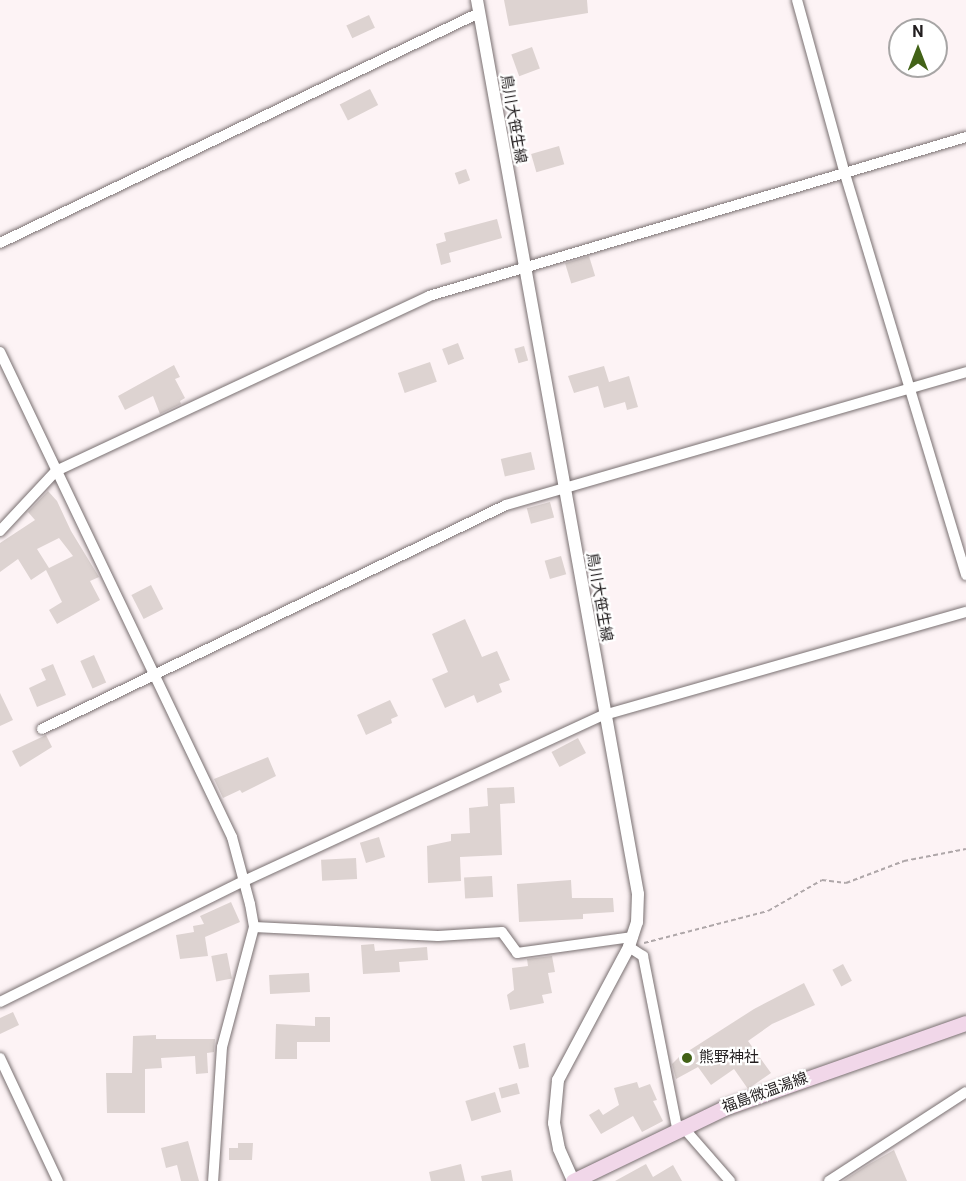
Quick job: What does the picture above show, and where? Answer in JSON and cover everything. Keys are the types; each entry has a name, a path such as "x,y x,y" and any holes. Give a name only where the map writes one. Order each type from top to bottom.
{"main road":[{"name":"福島微温湯線","path":"573,1181 680,1127 966,1023"}],"street":[{"name":"鳥川大笹生線","path":"477,0 638,894 631,942 558,1080 554,1123 559,1149 573,1181"},
{"path":"797,0 844,174 911,388 966,575"},
{"path":"0,243 479,14"},
{"path":"0,531 56,471 429,296 966,137"},
{"path":"0,352 232,837 244,882 254,927 222,1047 213,1181"},
{"path":"42,729 154,677 506,505 566,490 966,372"},
{"path":"0,1002 244,882 604,715 966,612"},
{"path":"254,927 438,936 502,932 517,953 631,942 643,956 680,1127 730,1181"},
{"path":"0,1058 58,1181"},
{"path":"829,1181 966,1092"}],"path":[{"path":"631,942 768,911 822,880 846,883 904,861 966,849"}],"building":[{"path":"504,0 587,0 588,13 509,26"},
{"path":"369,15 375,28 352,38 346,26"},
{"path":"532,47 540,69 519,76 511,55"},
{"path":"370,89 378,105 348,120 340,104"},
{"path":"559,146 564,164 536,172 531,154"},
{"path":"466,169 470,180 459,184 455,173"},
{"path":"497,219 502,238 449,253 451,262 441,265 436,244 446,241 444,233"},
{"path":"589,256 595,276 571,283 565,263"},
{"path":"458,343 464,359 448,365 442,349"},
{"path":"524,346 528,360 519,363 514,349"},
{"path":"430,362 437,382 405,393 398,373"},
{"path":"174,365 180,377 175,379 185,398 180,401 181,404 160,414 153,396 125,410 118,396"},
{"path":"604,366 609,382 629,376 638,407 627,410 625,402 604,408 598,386 574,393 568,376"},
{"path":"531,452 535,470 505,477 501,459"},
{"path":"48,491 57,501 71,531 99,577 90,581 100,600 57,624 49,610 62,602 46,570 31,580 18,559 0,572 0,543 35,520 28,512","holes":["59,538 73,556 49,568 37,549"]},
{"path":"550,502 554,517 531,524 527,508"},
{"path":"561,556 566,574 550,579 545,561"},
{"path":"151,585 163,609 144,619 131,595"},
{"path":"465,619 482,657 497,651 510,680 499,684 502,692 477,703 474,695 445,708 432,679 448,672 432,634"},
{"path":"94,655 106,682 92,689 80,661"},
{"path":"53,664 66,695 37,707 29,688 46,680 41,669"},
{"path":"0,693 13,720 0,726"},
{"path":"390,700 398,716 391,719 392,723 366,735 357,715"},
{"path":"46,735 52,747 20,767 12,751"},
{"path":"578,738 586,753 559,767 552,752"},
{"path":"268,757 276,776 242,793 240,790 223,798 214,779"},
{"path":"514,787 515,803 500,804 502,855 460,857 461,881 428,883 427,846 451,841 451,834 470,833 469,808 488,806 487,788"},
{"path":"379,837 385,857 366,863 360,843"},
{"path":"356,858 357,879 322,881 321,860"},
{"path":"492,876 493,897 465,898 464,877"},
{"path":"571,880 572,898 613,898 614,912 583,914 583,919 519,922 517,884"},
{"path":"231,902 240,922 205,937 208,956 180,959 176,935 194,932 193,926 204,924 200,916"},
{"path":"374,944 375,951 427,947 428,960 399,962 400,972 363,974 361,945"},
{"path":"227,953 232,979 216,982 211,956"},
{"path":"552,956 555,972 548,973 552,993 542,995 544,1003 510,1010 507,995 514,990 512,968 528,966 527,959"},
{"path":"843,964 852,981 841,986 832,970"},
{"path":"309,973 310,992 270,994 269,975"},
{"path":"804,983 815,1005 772,1024 748,1041 771,1073 748,1089 734,1069 711,1085 698,1067 676,1079 672,1064 679,1057 754,1009"},
{"path":"13,1012 19,1025 0,1034 0,1018"},
{"path":"315,1017 330,1017 330,1042 297,1042 297,1059 275,1059 276,1024 315,1026"},
{"path":"156,1035 156,1039 215,1039 214,1052 207,1053 208,1073 196,1074 195,1056 161,1058 162,1068 145,1069 145,1113 107,1113 106,1073 132,1073 133,1036"},
{"path":"525,1043 529,1067 519,1069 513,1046"},
{"path":"637,1082 639,1088 650,1084 657,1100 653,1101 663,1121 642,1132 633,1116 601,1134 589,1115 599,1109 603,1115 619,1105 614,1088"},
{"path":"517,1083 520,1094 501,1099 499,1088"},
{"path":"495,1092 501,1112 471,1121 465,1101"},
{"path":"188,1141 199,1181 181,1181 177,1165 166,1168 161,1148"},
{"path":"238,1143 253,1143 252,1160 229,1160 229,1148 238,1148"},
{"path":"894,1150 907,1181 843,1181 866,1166"},
{"path":"461,1164 465,1181 431,1181 429,1172"},
{"path":"646,1164 653,1177 673,1165 682,1181 615,1181"},
{"path":"511,1170 513,1181 482,1181 481,1176"}],"place":[{"name":"熊野神社","path":"687,1058"}]}
